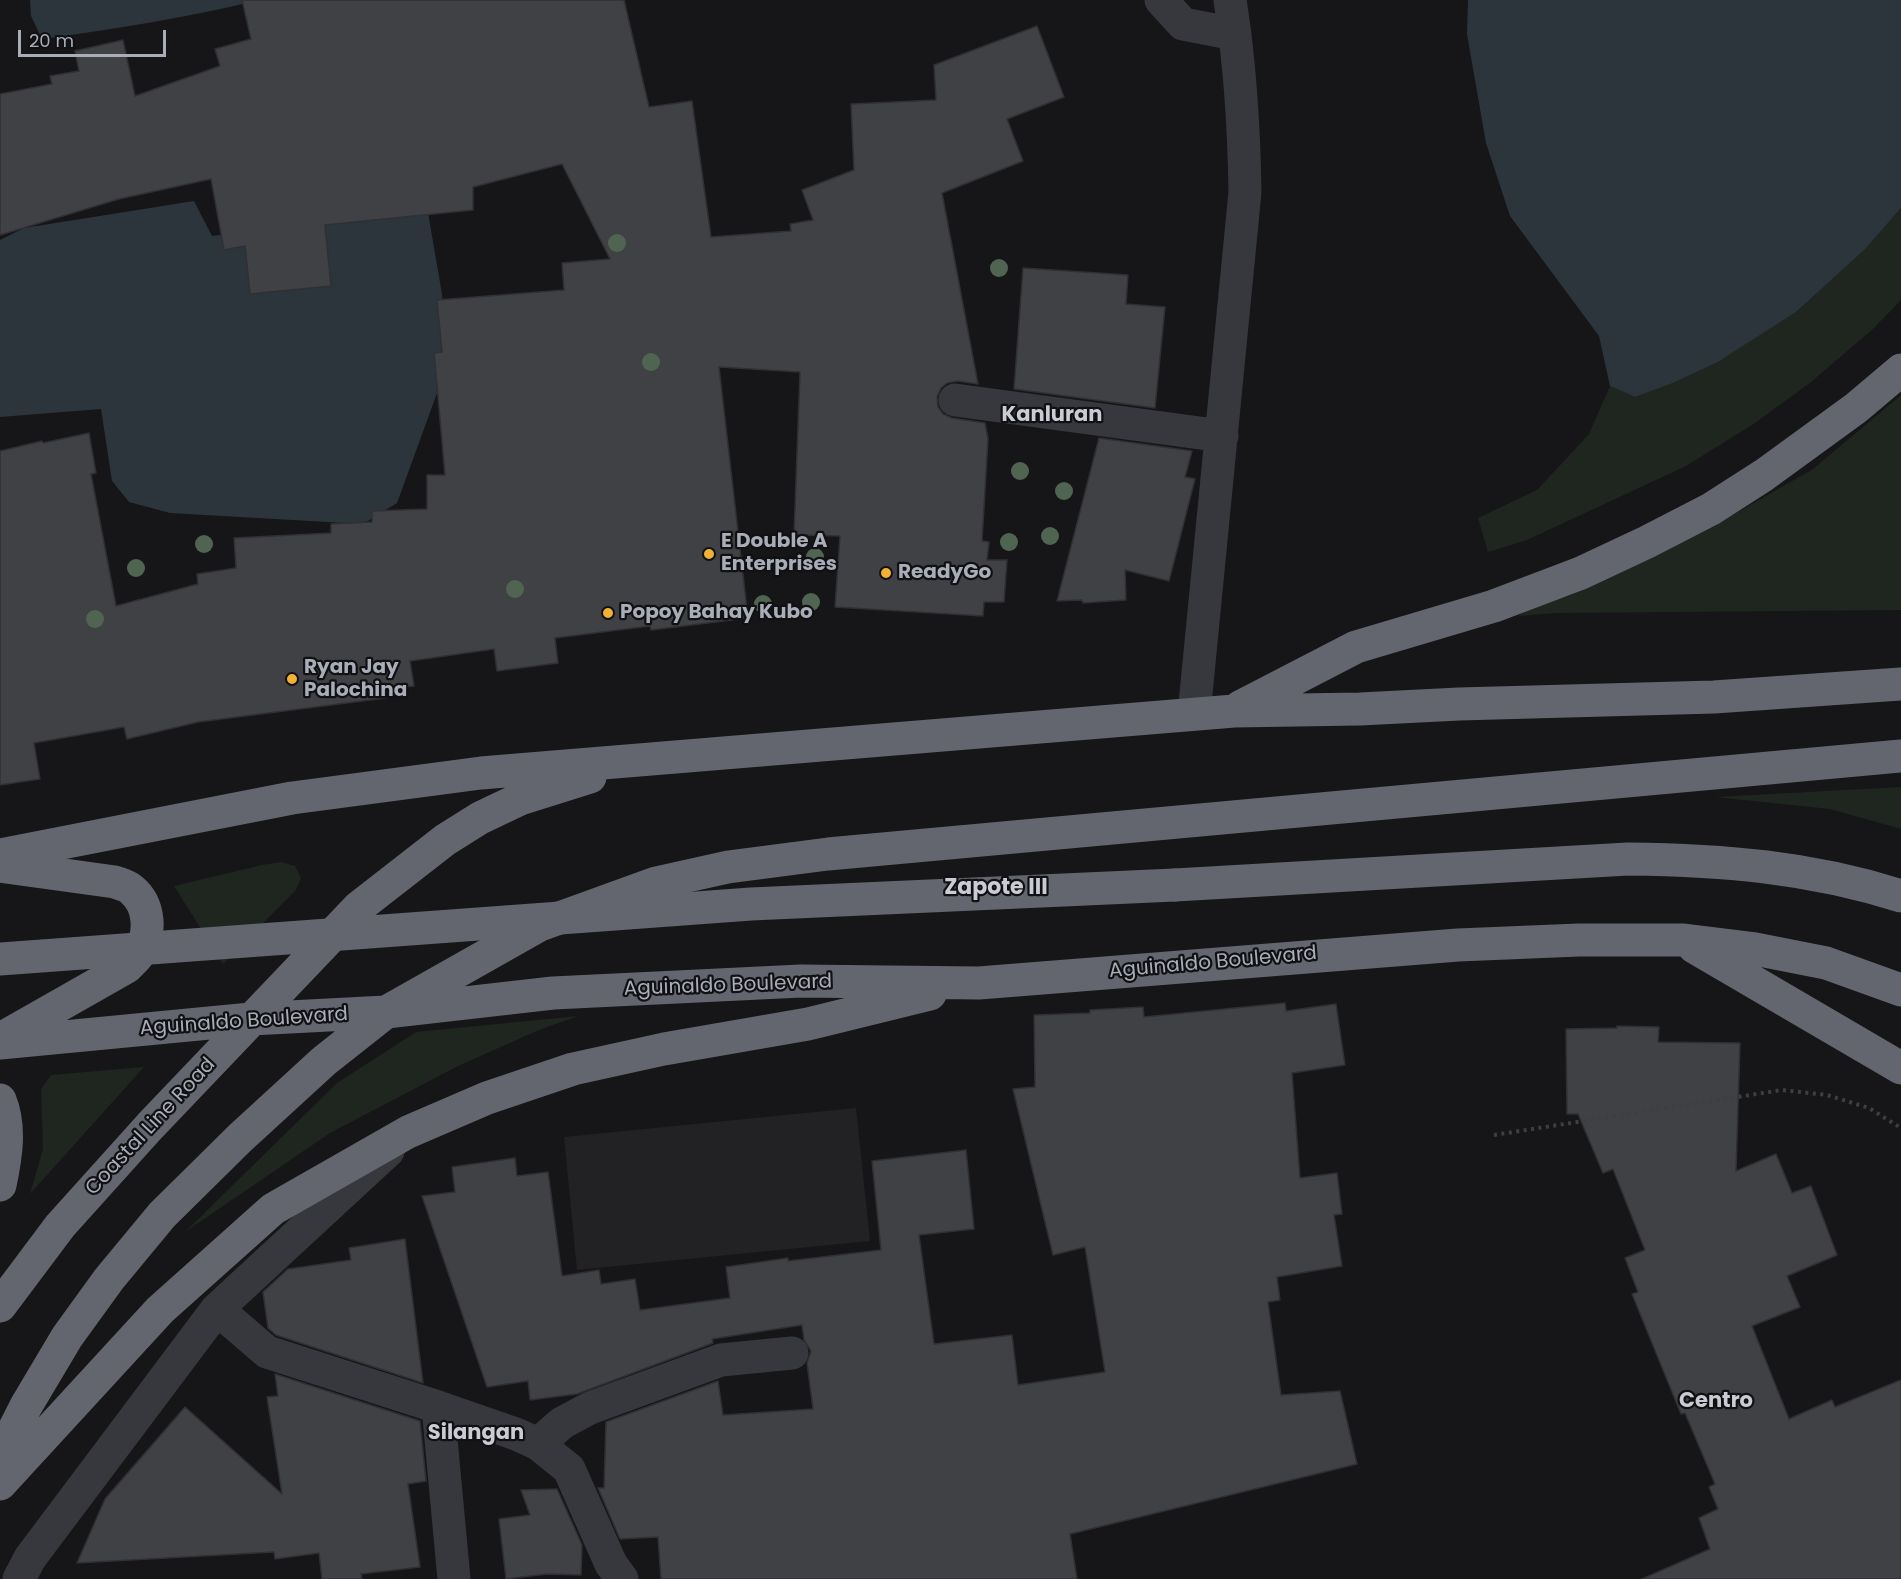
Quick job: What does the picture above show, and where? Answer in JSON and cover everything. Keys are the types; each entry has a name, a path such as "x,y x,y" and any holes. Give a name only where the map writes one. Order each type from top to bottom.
{"highway":[{"path":"1234,711 1356,647 1494,606 1581,573 1711,509 1764,475 1857,408 1901,370"},
{"path":"0,855 292,798 481,773 1234,711 1714,697 1901,684"},
{"path":"0,1457 67,1337 109,1279 162,1215 240,1138 324,1060 386,1012 540,925 656,883 728,867 840,853 1901,756"},
{"name":"Coastal Line Road","path":"0,1306 60,1226 251,1019 359,907 445,840 480,818 520,799 646,759"},
{"path":"0,959 751,904 1175,885 1628,859 1703,860 1780,867 1861,883 1901,896"},
{"path":"0,866 115,882 131,888 142,900 147,915 147,934 139,953 127,967 0,1041"},
{"name":"Aguinaldo Boulevard","path":"0,1041 251,1019 386,1012 553,993 801,981 979,983 1458,945 1579,940 1682,940 1755,949 1826,963 1901,990"},
{"path":"1682,940 1901,1068"},
{"path":"0,1484 160,1310 273,1209 408,1132 487,1098 573,1069 664,1049 808,1024 979,983"},
{"path":"0,1100 7,1128 0,1185"}],"street":[{"path":"1161,0 1183,24 1235,34"},
{"path":"1194,714 1245,192 1244,134 1230,0"},
{"path":"956,400 1222,436"},
{"path":"19,1579 30,1558 217,1309 408,1132"},
{"path":"217,1309 267,1352 438,1407 538,1444 569,1469 611,1564 622,1579"},
{"path":"538,1444 562,1423 590,1408 722,1360 792,1353"},
{"path":"438,1407 454,1579"}],"path":[{"path":"1494,1135 1782,1090 1827,1095 1848,1101 1869,1108 1901,1128"}],"shaded area":[{"path":"30,0 259,0 150,22 42,39 31,16"},
{"path":"1468,0 1901,0 1901,208 1865,249 1796,312 1718,362 1673,383 1635,397 1610,386 1599,336 1510,216 1486,143 1467,34"},
{"path":"194,201 212,236 427,207 442,294 448,363 397,503 363,524 170,513 129,502 112,481 101,409 0,417 0,240 24,228"},
{"path":"1901,208 1901,300 1874,328 1811,382 1755,423 1686,466 1527,540 1488,552 1478,518 1537,490 1589,434 1610,386 1635,397 1673,383 1718,362 1796,312 1864,249"},
{"path":"1901,395 1901,610 1557,613 1518,616 1538,603 1571,595 1621,572 1731,516 1813,469"},
{"path":"1901,787 1901,829 1830,809 1715,797"},
{"path":"281,862 295,866 301,878 296,890 223,964 174,886"},
{"path":"578,1016 539,1030 458,1066 330,1133 185,1232 337,1083 416,1032"},
{"path":"144,1067 30,1194 43,1149 41,1089 51,1075"},
{"path":"856,1108 870,1241 577,1270 564,1137"}],"building":[{"path":"242,0 624,0 649,107 692,101 711,237 791,231 790,224 813,220 802,190 854,170 851,104 936,100 934,65 1037,26 1064,97 1007,119 1023,161 942,193 978,384 958,381 947,383 941,388 937,397 938,407 943,414 952,418 985,423 988,439 982,541 989,542 987,560 1007,560 1004,602 984,602 983,616 835,607 840,536 794,535 800,372 719,367 748,618 651,630 650,626 555,638 558,663 497,671 494,649 410,661 414,686 385,689 386,698 198,722 127,739 124,727 34,743 40,779 0,785 0,451 89,433 96,473 91,474 116,606 198,584 197,574 236,568 234,538 331,533 331,524 372,522 372,511 427,509 427,475 445,475 434,353 442,352 437,300 564,290 562,263 610,259 562,164 473,187 473,210 325,225 331,286 250,294 245,246 224,250 211,179 119,199 0,235 0,94 52,84 50,76 79,71 75,51 123,40 135,96 220,66 215,49 251,39"},
{"path":"1023,268 1128,275 1126,304 1165,307 1155,408 1014,389"},
{"path":"1099,438 1192,451 1185,477 1195,479 1169,581 1125,570 1126,600 1083,603 1082,600 1057,601"},
{"path":"1285,1003 1286,1011 1336,1004 1345,1065 1292,1073 1300,1178 1337,1173 1342,1214 1334,1215 1342,1266 1277,1277 1280,1300 1268,1302 1281,1395 1340,1391 1357,1464 1070,1534 1077,1579 661,1579 658,1537 620,1539 598,1488 604,1488 606,1422 718,1381 723,1415 813,1409 807,1363 811,1351 804,1340 802,1325 712,1339 713,1343 577,1394 530,1400 528,1381 487,1387 422,1196 455,1192 452,1167 515,1158 517,1176 548,1172 562,1276 599,1270 601,1284 635,1279 640,1310 730,1298 726,1267 788,1258 788,1261 881,1250 872,1161 966,1150 974,1229 919,1235 934,1344 1012,1335 1018,1385 1105,1372 1085,1247 1053,1255 1013,1089 1035,1087 1034,1015 1090,1013 1090,1010 1143,1007 1144,1017"},
{"path":"1617,1026 1659,1027 1658,1042 1740,1043 1736,1171 1776,1154 1792,1193 1811,1186 1837,1255 1787,1276 1800,1307 1752,1326 1789,1419 1832,1400 1835,1407 1901,1380 1901,1579 1642,1579 1710,1549 1699,1518 1718,1509 1709,1487 1715,1484 1685,1413 1681,1414 1632,1294 1638,1292 1625,1258 1645,1250 1613,1169 1603,1173 1578,1114 1567,1114 1566,1029 1617,1028"},
{"path":"405,1239 423,1383 276,1335 268,1328 263,1292 288,1269 351,1260 349,1248"},
{"path":"275,1374 420,1421 426,1481 408,1484 420,1567 361,1574 362,1579 322,1579 319,1553 275,1559 274,1552 77,1563 105,1499 185,1407 282,1494 267,1397 278,1396"},
{"path":"557,1489 582,1545 581,1575 547,1574 506,1579 499,1519 530,1515 521,1490"}],"place":[{"name":"E Double A Enterprises","path":"709,554"},
{"name":"ReadyGo","path":"886,573"},
{"name":"Popoy Bahay Kubo","path":"608,613"},
{"name":"Ryan Jay Palochina","path":"292,679"}],"district":[{"name":"Kanluran","path":"1052,416"},
{"name":"Zapote III","path":"996,888"},
{"name":"Centro","path":"1716,1402"},
{"name":"Silangan","path":"476,1434"}]}
